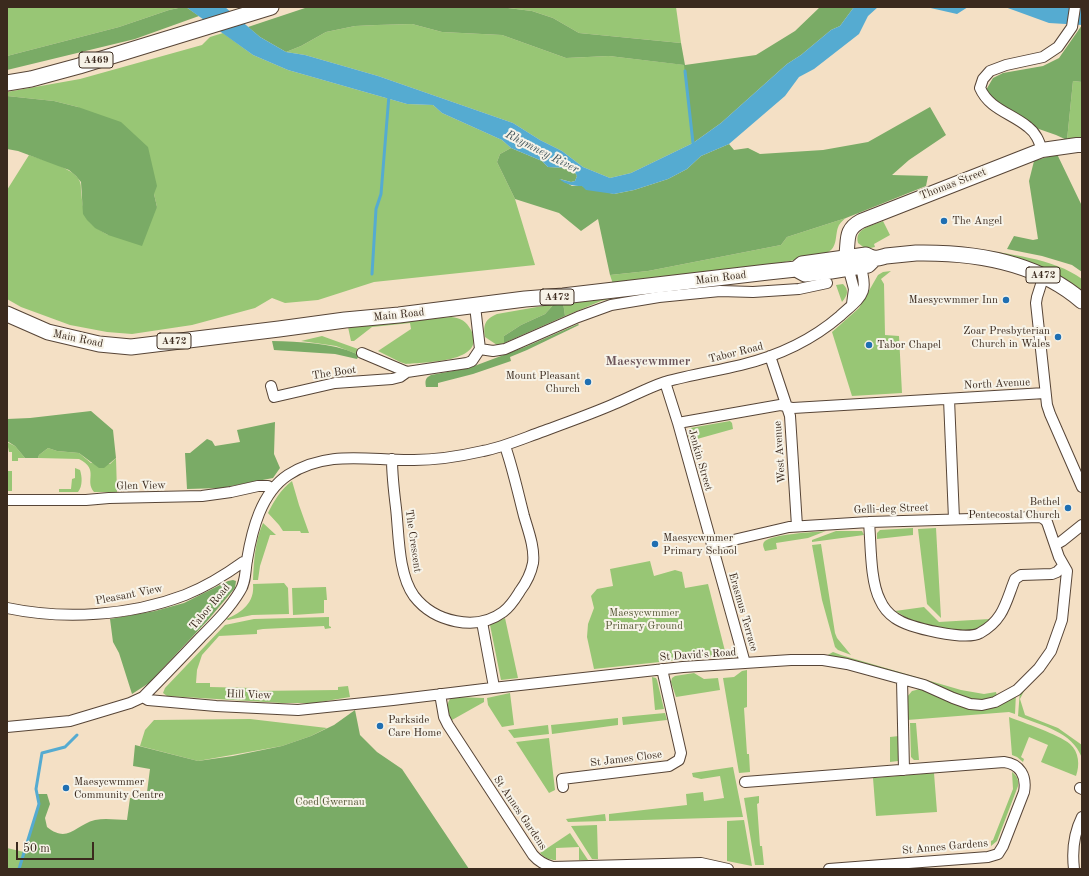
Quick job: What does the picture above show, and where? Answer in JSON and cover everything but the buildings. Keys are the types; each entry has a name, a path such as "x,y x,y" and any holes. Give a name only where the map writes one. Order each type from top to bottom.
{"main road":[{"name":"A469","path":"7,83 31,79 79,66 271,7"},
{"name":"Thomas Street","path":"852,259 848,235 849,230 861,220 1042,150 1080,145"},
{"name":"Main Road","path":"7,314 48,332 100,344 131,347 345,320 789,270 802,264 852,259 866,255 874,259 916,253 965,255 999,260 1044,275 1082,301"}],"street":[{"path":"1042,150 1039,140 1028,127 1002,112 987,101 980,88 983,79 990,71 1006,65 1043,57 1058,47 1072,27 1075,7"},
{"name":"Tabor Road","path":"143,697 232,604 244,585 251,535 256,519 277,483 287,476 309,465 337,458 434,459 505,446 599,411 665,382 742,365 796,347 828,325 852,304 859,300 865,286 852,259"},
{"path":"785,290 789,270"},
{"path":"1044,275 1036,303 1046,393 1050,414 1082,487"},
{"name":"Main Road","path":"480,349 493,351 505,349 578,317 611,305 659,297 720,291 753,292 799,289 827,283"},
{"path":"362,353 407,372 472,361 480,349 475,306"},
{"name":"West Avenue","path":"770,356 790,416 797,526"},
{"name":"The Boot","path":"271,386 274,397 336,383 400,377 407,372"},
{"name":"Jenkin Street","path":"665,382 712,545"},
{"name":"North Avenue","path":"678,423 780,405 793,408 1046,393"},
{"path":"949,399 954,519"},
{"name":"The Crescent","path":"392,459 402,562 408,585 414,596 426,609 438,616 456,622 482,622 503,612 512,603 527,580 533,563 528,532 505,446"},
{"name":"Glen View","path":"7,500 86,500 109,498 202,496 264,485 273,489"},
{"name":"Gelli-deg Street","path":"712,545 789,526 1040,517 1046,522 1055,545"},
{"path":"869,522 871,557 876,590 887,611 906,625 952,635 969,636 979,634 1000,617 1011,595 1015,578 1021,575 1052,574 1057,572 1063,566"},
{"path":"1055,545 1082,525"},
{"name":"Erasmus Terrace","path":"712,545 745,663"},
{"name":"St David's Road","path":"494,688 662,669 791,660 823,660 847,664 924,685 970,704 982,705 995,702 1017,690 1039,668 1051,651 1062,620 1067,575 1067,571 1063,566 1055,545"},
{"name":"Pleasant View","path":"7,608 71,616 98,614 154,605 185,595 202,587 247,561"},
{"path":"482,622 494,688"},
{"name":"St James Close","path":"563,787 562,779 669,766 679,760 682,752 662,669"},
{"path":"902,680 904,770"},
{"name":"Hill View","path":"143,697 148,700 216,706 298,710 494,688"},
{"name":"St Annes Gardens","path":"440,694 444,717 448,725 533,855 544,865 553,867 701,863 728,869"},
{"path":"7,727 70,721 130,703 143,697"},
{"name":"St Annes Gardens","path":"745,782 1004,762 1010,762 1016,766 1024,777 1024,792 1003,846 998,854 988,857 829,869"},
{"path":"1074,869 1073,860 1075,837 1082,817"}],"green space":[{"path":"7,7 183,7 169,10 119,27 7,56"},
{"path":"186,7 199,16 135,39 7,70 7,56 119,27 169,10"},
{"path":"308,7 500,7 532,11 553,18 579,33 681,43 685,65 756,55 795,31 820,7 854,7 840,26 831,30 801,55 787,64 721,123 693,143 684,65 609,56 566,58 502,35 442,32 412,24 355,26 326,32 301,46 286,52 260,37 248,27"},
{"path":"500,7 676,7 681,43 579,33 553,18 532,11"},
{"path":"412,24 442,32 502,35 566,58 609,56 685,65 693,143 631,173 610,178 583,167 562,151 540,140 513,123 378,76 305,55 286,52 301,46 326,32 355,26"},
{"path":"1082,25 1082,82 1073,81 1067,140 1036,128 990,98 986,90 993,78 1003,73 1043,66 1059,58"},
{"path":"223,33 253,55 288,70 407,104 433,105 442,113 502,140 511,148 500,154 497,162 515,199 535,265 374,282 318,300 285,303 272,298 255,308 192,325 132,334 107,332 70,325 21,307 7,299 7,190 29,155 48,161 73,173 77,177 80,184 83,207 87,218 94,226 108,235 157,207 154,194 78,107 54,101 7,96 7,92 80,79 202,45 210,37"},
{"path":"1073,81 1082,82 1082,142 1067,140"},
{"path":"7,96 54,101 78,107 121,122 148,147 157,186 154,194 157,207 142,246 108,235 95,228 87,220 83,214 81,182 69,170 18,151 7,149"},
{"path":"930,107 946,135 909,160 892,175 928,176 926,186 846,218 787,237 781,245 648,271 610,275 598,219 581,231 559,213 515,199 497,162 500,154 511,148 542,161 548,167 566,168 574,171 577,176 575,181 571,182 560,179 572,186 582,186 614,194 634,190 668,179 687,169 701,156 729,144 734,150 748,148 760,154 823,150 868,142"},
{"path":"1057,154 1082,206 1082,272 1072,265 1042,256 1007,249 1014,236 1033,240 1038,239 1029,181 1034,161"},
{"path":"846,218 839,225 835,245 830,251 824,254 806,256 806,258 747,269 613,284 610,275 648,271 781,245 787,237"},
{"path":"883,221 890,235 874,244 875,247 866,249 858,243 857,238 861,231 869,226"},
{"path":"972,248 1029,258 1058,266 1082,279 1082,292 972,250"},
{"path":"891,271 881,279 884,284 885,335 899,336 902,393 852,396 832,332 859,308 878,275 883,272"},
{"path":"843,284 847,293 842,302 836,285"},
{"path":"618,297 601,301 565,316 563,302"},
{"path":"563,302 565,316 504,343 504,336 521,325 545,314 554,304"},
{"path":"554,304 545,314 521,325 504,336 504,343 497,345 485,337 484,329 487,320 497,314"},
{"path":"451,317 458,318 465,322 471,330 474,341 471,349 463,355 452,359 439,361 406,364 378,351 411,329 410,323 372,327 354,341 351,341 348,327"},
{"path":"578,324 579,325 510,357 511,361 473,374 438,383 438,387 426,387 426,380 431,375 469,368 525,347"},
{"path":"322,336 358,349 357,354 336,346 301,341"},
{"path":"272,341 304,342 326,345 347,350 357,354 358,357 357,359 335,354 274,350"},
{"path":"738,347 759,348 760,350 741,356"},
{"path":"91,411 113,430 116,458 104,468 99,468 79,453 57,451 48,448 39,455 38,458 25,458 15,446 7,441 7,419"},
{"path":"730,421 733,429 690,441 687,431 690,428"},
{"path":"275,422 274,454 280,468 273,478 221,488 187,489 185,453 190,453 207,439 212,441 215,446 240,442 237,430"},
{"path":"7,442 15,446 25,458 18,458 18,461 12,461 12,452 9,452"},
{"path":"48,448 57,451 79,453 91,463 110,464 116,458 117,492 94,492 90,483 89,467 79,459 38,458 39,455"},
{"path":"75,468 80,470 82,481 80,490 78,492 59,492 59,489 71,489 72,479 75,478"},
{"path":"7,471 12,471 12,491 7,491"},
{"path":"292,481 309,533 301,533 300,531 283,531 268,513 284,488"},
{"path":"263,523 276,535 270,535 260,566 258,580 253,580 254,558"},
{"path":"913,528 913,535 877,539 877,533 880,530"},
{"path":"936,528 941,618 927,604 918,529"},
{"path":"826,531 808,538 776,543 777,549 765,551 763,546 764,542 768,539 775,537"},
{"path":"836,531 862,531 864,535 812,542 812,540"},
{"path":"821,544 835,633 837,638 851,655 838,650 835,647 822,600 812,545"},
{"name":"Maesycwmmer Primary Ground","path":"650,561 654,576 675,570 682,572 685,588 708,584 726,655 594,669 587,637 588,624 594,608 591,596 597,589 613,586 610,569"},
{"path":"228,581 236,581 235,588 208,620 149,683 132,694 119,653 113,642 110,619 155,611 184,603"},
{"path":"284,583 288,588 289,614 252,615 228,620 226,619 237,614 250,601 253,584"},
{"path":"326,587 327,600 324,600 324,613 293,615 292,588"},
{"path":"924,607 939,622 990,619 984,626 975,630 952,631 917,622 895,611"},
{"path":"329,617 329,626 331,628 325,629 324,626 263,629 257,630 257,634 219,636 202,655 197,670 196,683 210,683 210,687 254,688 254,691 338,690 338,687 348,686 350,697 314,703 282,703 167,696 163,693 165,688 225,625 254,619"},
{"path":"505,618 518,678 501,680 490,625"},
{"path":"833,652 961,690 984,694 996,692 997,696 1003,696 978,702 826,656"},
{"path":"747,670 747,707 744,708 747,754 749,754 750,772 739,773 723,678 734,677 742,671"},
{"path":"694,673 704,679 718,678 720,690 676,697 671,682 672,678 675,676"},
{"path":"652,677 656,678 657,680 664,709 655,710"},
{"path":"1027,685 1020,699 1025,715 1058,728 1082,745 1082,758 1071,741 1064,735 1018,716 1020,690"},
{"path":"924,688 970,706 1016,693 1015,714 1009,712 907,720 907,697 912,691"},
{"path":"510,693 514,725 502,727 488,705 487,698"},
{"path":"457,697 484,698 484,702 452,720 448,712 448,702 450,699"},
{"name":"Coed Gwernau","path":"355,710 360,735 377,752 402,769 469,869 19,869 39,804 37,794 47,794 50,804 45,818 47,827 54,832 61,834 71,832 88,822 95,820 127,820 130,798 146,800 150,769 133,766 135,745 198,761 233,756 282,746 311,736 334,725"},
{"path":"665,713 667,720 623,725 622,717"},
{"path":"1009,717 1065,740 1070,744 1073,747 1078,759 1076,776 1041,762 1048,745 1029,737 1021,757 1024,759 1023,762 1012,755"},
{"path":"618,718 618,725 552,734 551,725"},
{"path":"250,719 327,728 311,736 282,746 198,761 140,746 145,730 154,720"},
{"path":"910,723 916,723 919,760 914,760 911,757"},
{"path":"548,725 549,734 514,738 508,730"},
{"path":"899,736 899,759 898,761 890,762 890,737"},
{"path":"549,738 555,790 549,793 516,742"},
{"path":"733,767 743,817 609,821 609,814 687,805 686,794 703,792 704,801 724,798 720,776 701,779 693,777 692,773"},
{"path":"1012,772 1017,778 1018,786 997,841 991,846 991,841 993,840 1013,789"},
{"path":"934,773 937,812 876,816 873,778"},
{"path":"759,796 759,803 757,804 760,846 762,846 764,865 755,865 744,798"},
{"path":"605,814 606,821 568,822 566,819"},
{"path":"744,820 752,866 727,861 727,821"},
{"path":"597,825 598,859 592,859 571,826"},
{"path":"570,833 588,860 579,860 579,847 556,848 556,860 551,860 540,853"},
{"path":"7,848 24,852 19,869 7,869"}],"water":[{"name":"Rhymney River","path":"186,7 225,7 260,37 286,52 305,55 378,76 513,123 540,140 562,151 583,167 610,178 631,173 693,143 721,123 787,64 801,55 831,30 840,26 854,7 878,7 868,16 859,34 814,69 799,77 785,96 729,144 701,156 687,169 668,179 634,190 614,194 586,190 582,186 565,183 559,179 571,182 575,181 577,176 574,171 566,168 548,167 542,161 511,148 502,140 442,113 433,105 407,104 288,70 253,55"},
{"path":"926,7 968,7 957,14"},
{"path":"1005,7 1082,7 1082,25 1049,23"}],"waterway":[{"path":"685,71 693,143"},
{"path":"372,274 376,209 381,194 389,95"},
{"path":"19,869 39,804 36,789 42,753 65,747 77,735"}],"place":[{"name":"The Angel","path":"944,221"},
{"name":"Maesycwmmer Inn","path":"1006,300"},
{"name":"Zoar Presbyterian Church in Wales","path":"1058,337"},
{"name":"Tabor Chapel","path":"869,345"},
{"name":"Mount Pleasant Church","path":"588,382"},
{"name":"Bethel Pentecostal Church","path":"1068,508"},
{"name":"Maesycwmmer Primary School","path":"655,544"},
{"name":"Parkside Care Home","path":"380,726"},
{"name":"Maesycwmmer Community Centre","path":"66,788"}],"district":[{"name":"Maesycwmmer","path":"648,362"}]}
